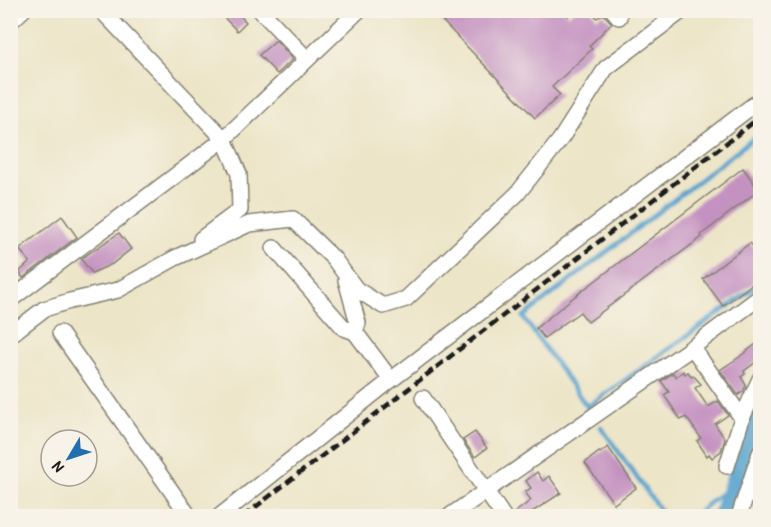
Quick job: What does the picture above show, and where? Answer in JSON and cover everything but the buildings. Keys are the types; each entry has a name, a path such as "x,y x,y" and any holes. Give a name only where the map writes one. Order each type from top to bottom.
{"street":[{"path":"10,22 23,10"},
{"path":"101,10 224,139 239,174 240,210 175,258"},
{"path":"260,10 308,59"},
{"path":"10,300 224,139 359,10"},
{"path":"10,335 44,309 118,290 175,258 249,224 293,219 334,259 356,289 383,306 406,299 517,194 560,140 606,68 682,10"},
{"path":"220,516 391,380 760,100"},
{"path":"274,248 344,328 355,332 391,380"},
{"path":"345,275 358,323 355,332"},
{"path":"450,516 760,297"},
{"path":"60,333 189,516"},
{"path":"692,347 742,418"},
{"path":"727,466 742,418 760,379"},
{"path":"423,398 503,516"},
{"path":"739,516 760,453"}],"waterway":[{"path":"588,408 523,317 760,133"},
{"path":"587,407 760,284"},
{"path":"726,516 760,422"},
{"path":"601,427 664,516"},
{"path":"696,516 714,499 736,488"}],"railway":[{"path":"244,516 760,117"}]}
